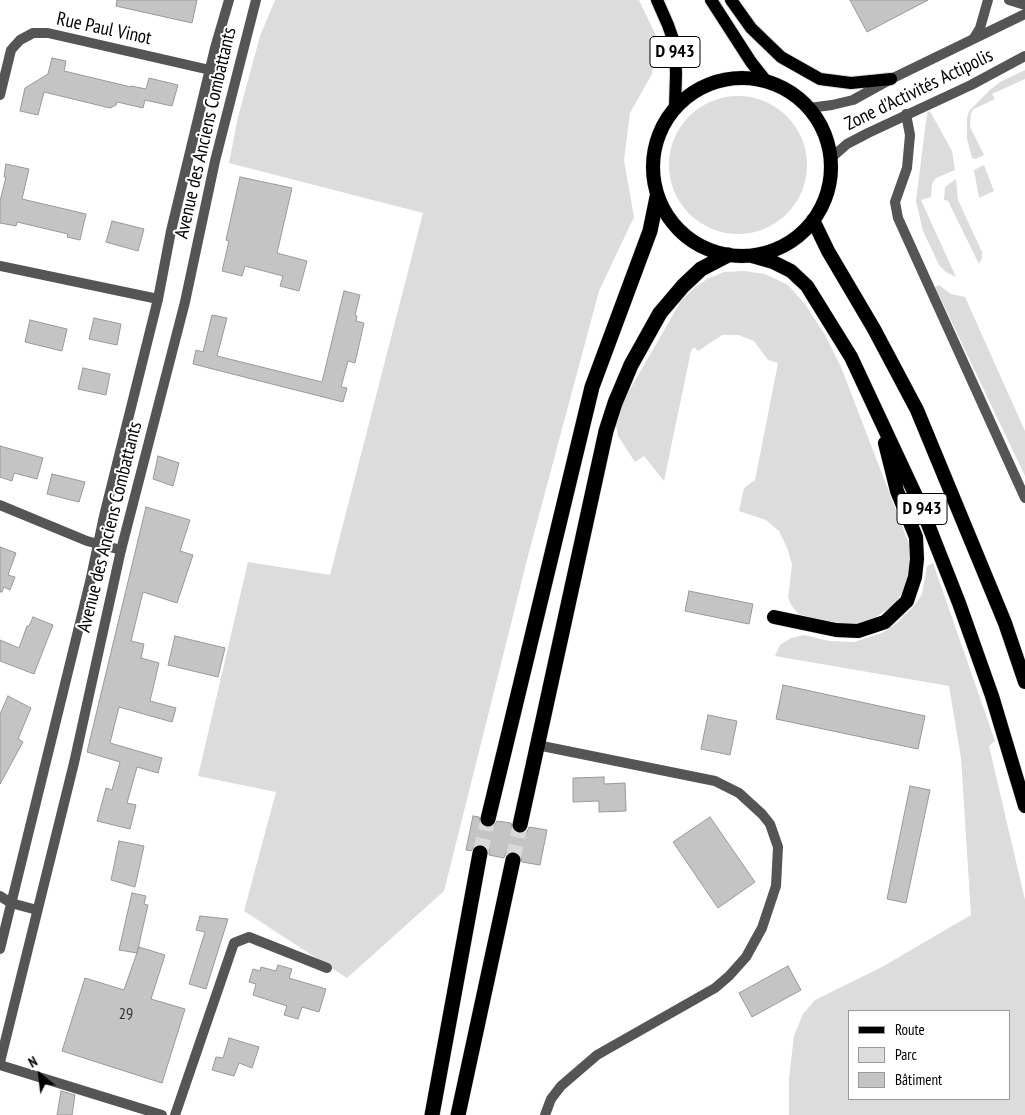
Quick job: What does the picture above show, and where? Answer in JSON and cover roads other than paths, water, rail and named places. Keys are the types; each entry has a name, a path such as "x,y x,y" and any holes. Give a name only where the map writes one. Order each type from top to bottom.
{"highway":[{"path":"730,78 766,81 787,90 809,108 816,118 825,134 830,158 830,180 824,201 813,220 796,237 776,250 752,256 728,255 705,248 684,236 668,218 657,197 652,173 654,149 662,127 675,107 692,92 714,82 730,78"},
{"path":"488,819 592,387 650,232 657,197"},
{"name":"D 943","path":"813,220 828,251 874,328 917,410 1005,623 1025,682"},
{"path":"520,825 606,431 614,403 630,365 660,313 683,286 702,269 728,255"},
{"name":"D 943","path":"752,256 773,262 791,271 808,286 851,357 922,509 959,603 992,696 1025,806"},
{"path":"774,617 836,630 858,631 885,622 907,601 915,577 917,559 916,537 897,491 877,410"},
{"path":"432,1115 480,853"},
{"path":"458,1115 513,860"}],"main road":[{"name":"D 943","path":"656,0 675,45 675,107"},
{"path":"711,0 751,62 766,81"},
{"path":"730,0 751,28 781,57 820,79 851,83 891,79"}],"street":[{"name":"Avenue des Anciens Combattants","path":"0,949 158,298 171,231 229,0"},
{"name":"Avenue des Anciens Combattants","path":"0,1063 74,762 121,550 185,302 215,161 256,0"},
{"path":"974,38 984,18 988,0"},
{"path":"1009,0 1025,4"},
{"name":"Zone d'Activités Actipolis","path":"809,108 853,100 891,79 1025,14"},
{"name":"Rue Paul Vinot","path":"0,95 11,50 20,40 33,33 48,33 210,70"},
{"name":"Zone d'Activités Actipolis","path":"830,158 854,140 1025,56"},
{"path":"906,114 910,135 907,168 896,202 898,218 1025,498"},
{"path":"0,266 158,298"},
{"path":"0,505 99,545 121,550"},
{"path":"537,745 716,780 730,787 751,802 762,814 770,824 775,836 778,856 776,886 768,914 746,958 715,988 597,1054 561,1086 551,1099 545,1115"},
{"path":"0,896 11,903 37,910"},
{"path":"175,1115 234,943 249,937 327,968"},
{"path":"0,1063 162,1115"}],"tunnel":[{"path":"480,853 488,819"},
{"path":"513,860 520,825"}]}
